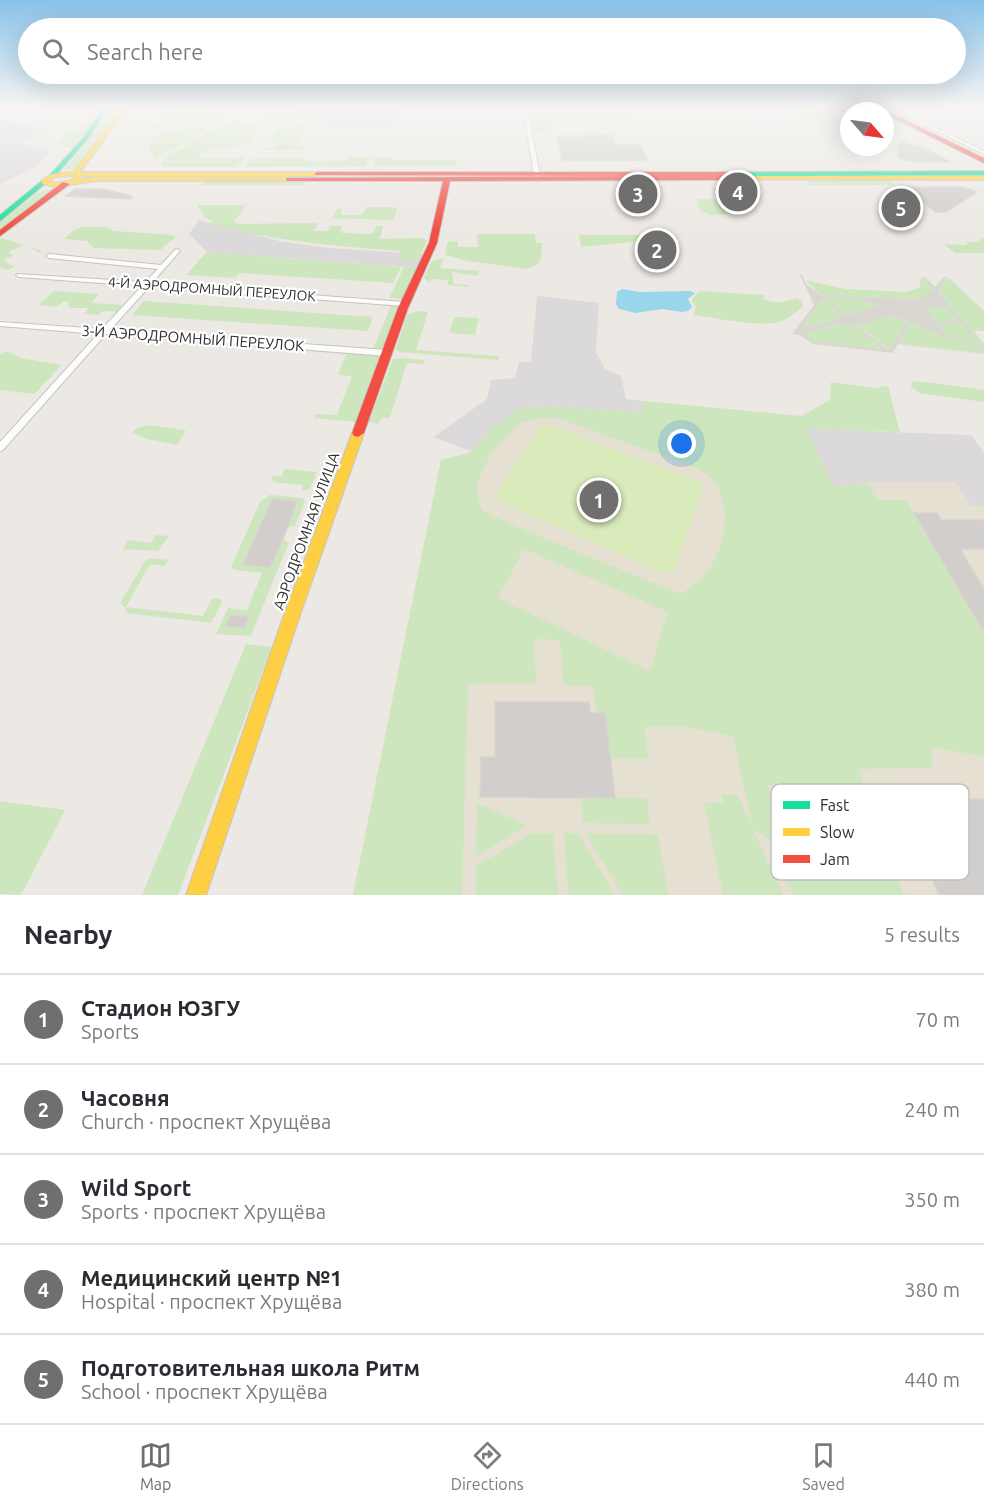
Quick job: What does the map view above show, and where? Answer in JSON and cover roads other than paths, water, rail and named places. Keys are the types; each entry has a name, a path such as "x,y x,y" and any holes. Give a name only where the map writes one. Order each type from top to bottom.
{"main road":[{"path":"0,219 48,179 77,149"},
{"path":"0,234 72,180 94,149"},
{"path":"960,149 984,162"},
{"path":"72,180 984,173"},
{"path":"48,179 46,184 48,185 72,180 97,179 984,178"},
{"name":"АЭРОДРОМНАЯ УЛИЦА","path":"196,895 292,615 404,304 433,243 447,179"}],"street":[{"path":"533,149 538,177"},
{"path":"0,448 177,251"},
{"path":"49,256 162,267"},
{"name":"4-Й АЭРОДРОМНЫЙ ПЕРЕУЛОК","path":"19,275 404,304"},
{"name":"3-Й АЭРОДРОМНЫЙ ПЕРЕУЛОК","path":"0,324 387,353"}],"water":[{"path":"622,289 639,292 690,291 695,293 688,299 692,307 688,311 662,309 636,313 619,309 616,304 617,292"}],"place":[{"name":"Медицинский центр №1","path":"738,192"},
{"name":"Wild Sport","path":"638,194"},
{"name":"Подготовительная школа Ритм","path":"901,208"},
{"name":"Часовня","path":"657,250"},
{"name":"Стадион ЮЗГУ","path":"599,500"}]}
